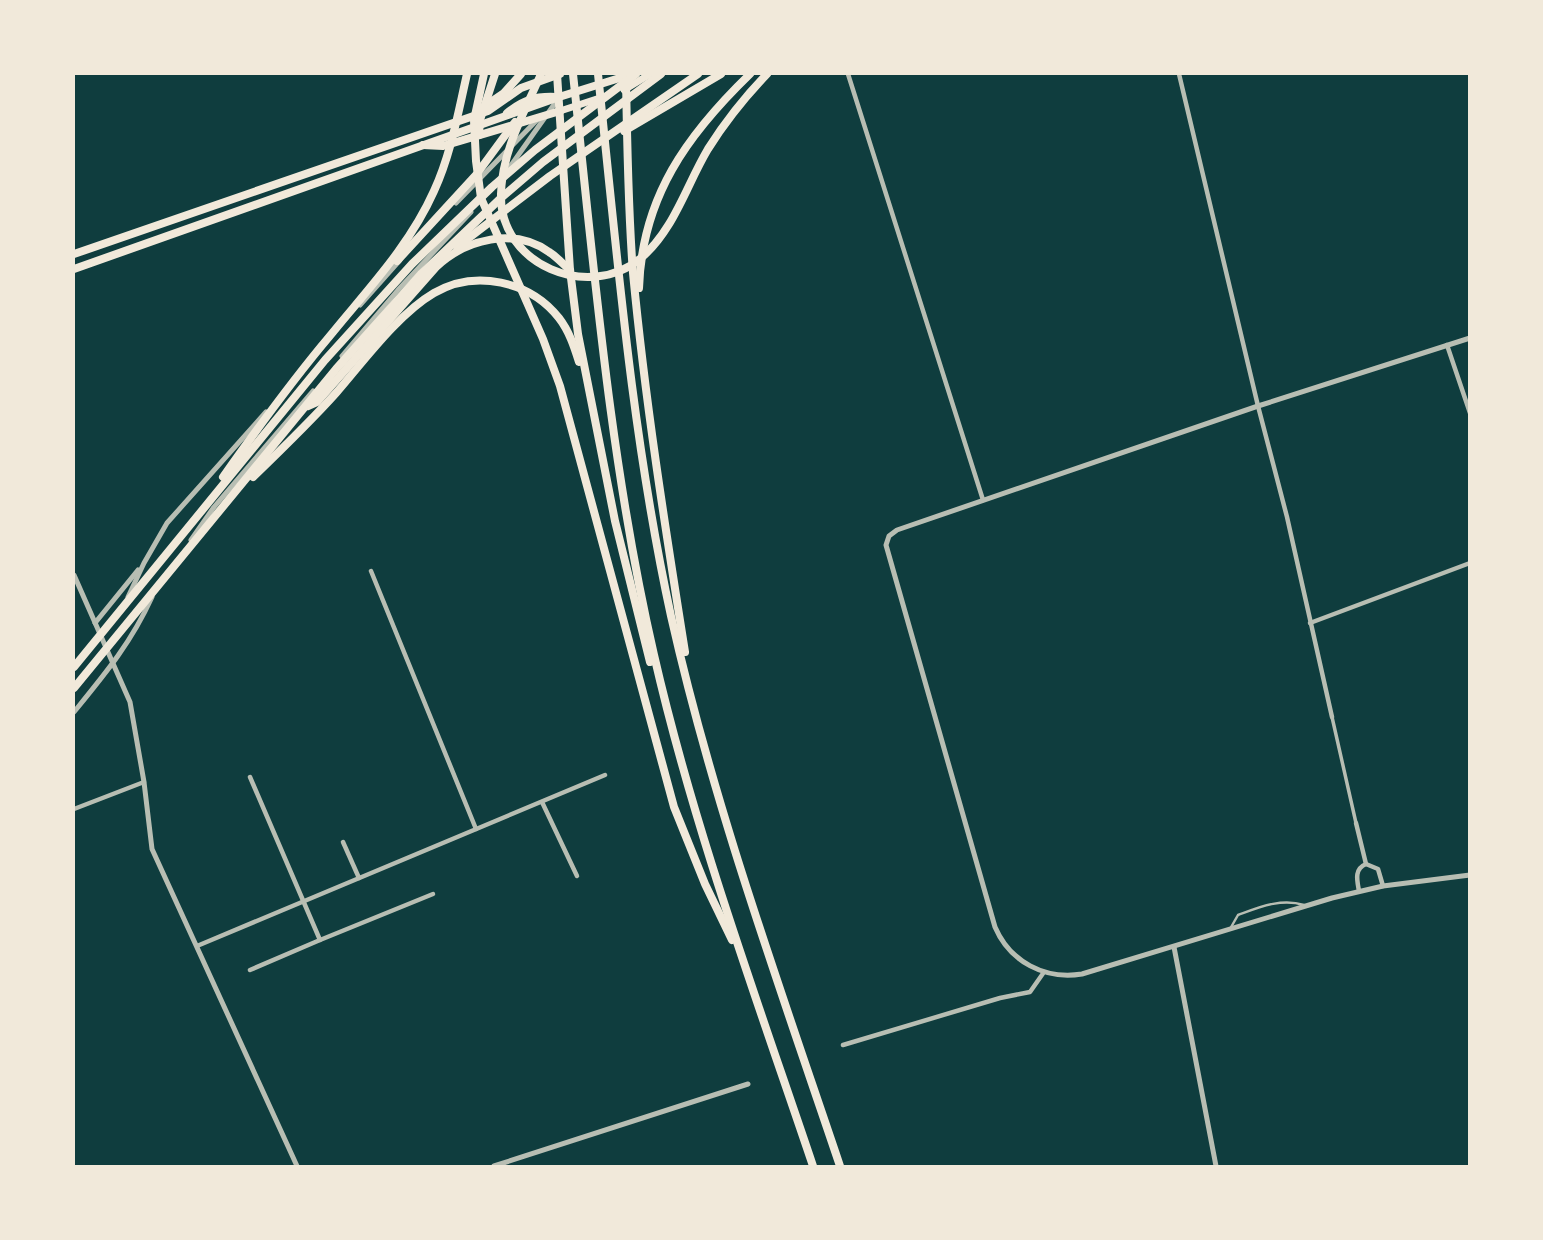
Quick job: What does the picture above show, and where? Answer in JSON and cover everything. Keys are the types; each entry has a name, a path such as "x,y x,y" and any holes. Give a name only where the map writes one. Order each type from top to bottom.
{"highway":[{"path":"190,525 283,394 400,250 434,192 448,155 467,74"},
{"path":"484,74 474,120 475,162 481,198 561,386 674,807 705,884 746,968"},
{"path":"475,162 480,120 495,74"},
{"path":"465,118 505,93 521,74"},
{"path":"541,74 511,141 504,166 502,212 507,227 524,251 549,269 579,277 602,276 621,270 656,245 670,224 714,140 734,110 767,74"},
{"path":"74,254 465,118 494,107 521,88 558,74 570,271 578,334 615,521 648,654 680,762 813,1167"},
{"path":"573,74 612,422 653,653 680,762"},
{"path":"598,74 636,419 671,615 694,710 762,935 840,1167"},
{"path":"630,74 626,89 630,214 638,323 659,484 694,710"},
{"path":"74,270 501,118 521,102 541,96 559,97 630,74"},
{"path":"74,669 325,360 394,283 492,187 630,74"},
{"path":"74,688 336,369 421,274 543,162 661,74"},
{"path":"421,274 550,176 698,74"},
{"path":"550,176 721,74"},
{"path":"638,323 644,243 659,193 682,150 719,104 750,74"},
{"path":"372,287 476,175 529,102"},
{"path":"423,145 443,146 560,111"},
{"path":"293,414 317,402 436,267 463,247 501,239 520,239 551,252 570,271"},
{"path":"226,503 304,427 405,316 435,292 451,286 489,280 512,284 533,294 560,319 577,354 594,422"}],"main road":[{"path":"560,111 626,89 650,74"}],"street":[{"path":"848,74 983,500"},
{"path":"1179,74 1287,517 1366,864"},
{"path":"74,669 122,611 144,563 167,523 408,251 559,97"},
{"path":"74,712 114,664 141,621 158,583 214,507 398,290 494,188 543,116"},
{"path":"1469,338 1258,406 983,500 894,532 887,542 887,553 995,927 1014,956 1044,972 1060,976 1082,974 1359,891 1469,876"},
{"path":"1447,345 1469,413"},
{"path":"95,623 144,563"},
{"path":"1310,623 1469,563"},
{"path":"371,571 477,829"},
{"path":"74,575 131,702 152,849 297,1167"},
{"path":"197,946 605,775"},
{"path":"250,777 320,940"},
{"path":"74,808 144,782"},
{"path":"542,802 577,876"},
{"path":"343,842 359,878"},
{"path":"1366,864 1378,869 1383,886"},
{"path":"1359,891 1357,873 1366,864"},
{"path":"250,970 433,894"},
{"path":"1174,947 1216,1167"},
{"path":"843,1045 1000,998 1030,992 1044,972"},
{"path":"494,1167 748,1084"}],"lane":[{"path":"1230,929 1238,915 1275,902 1305,905"}]}
